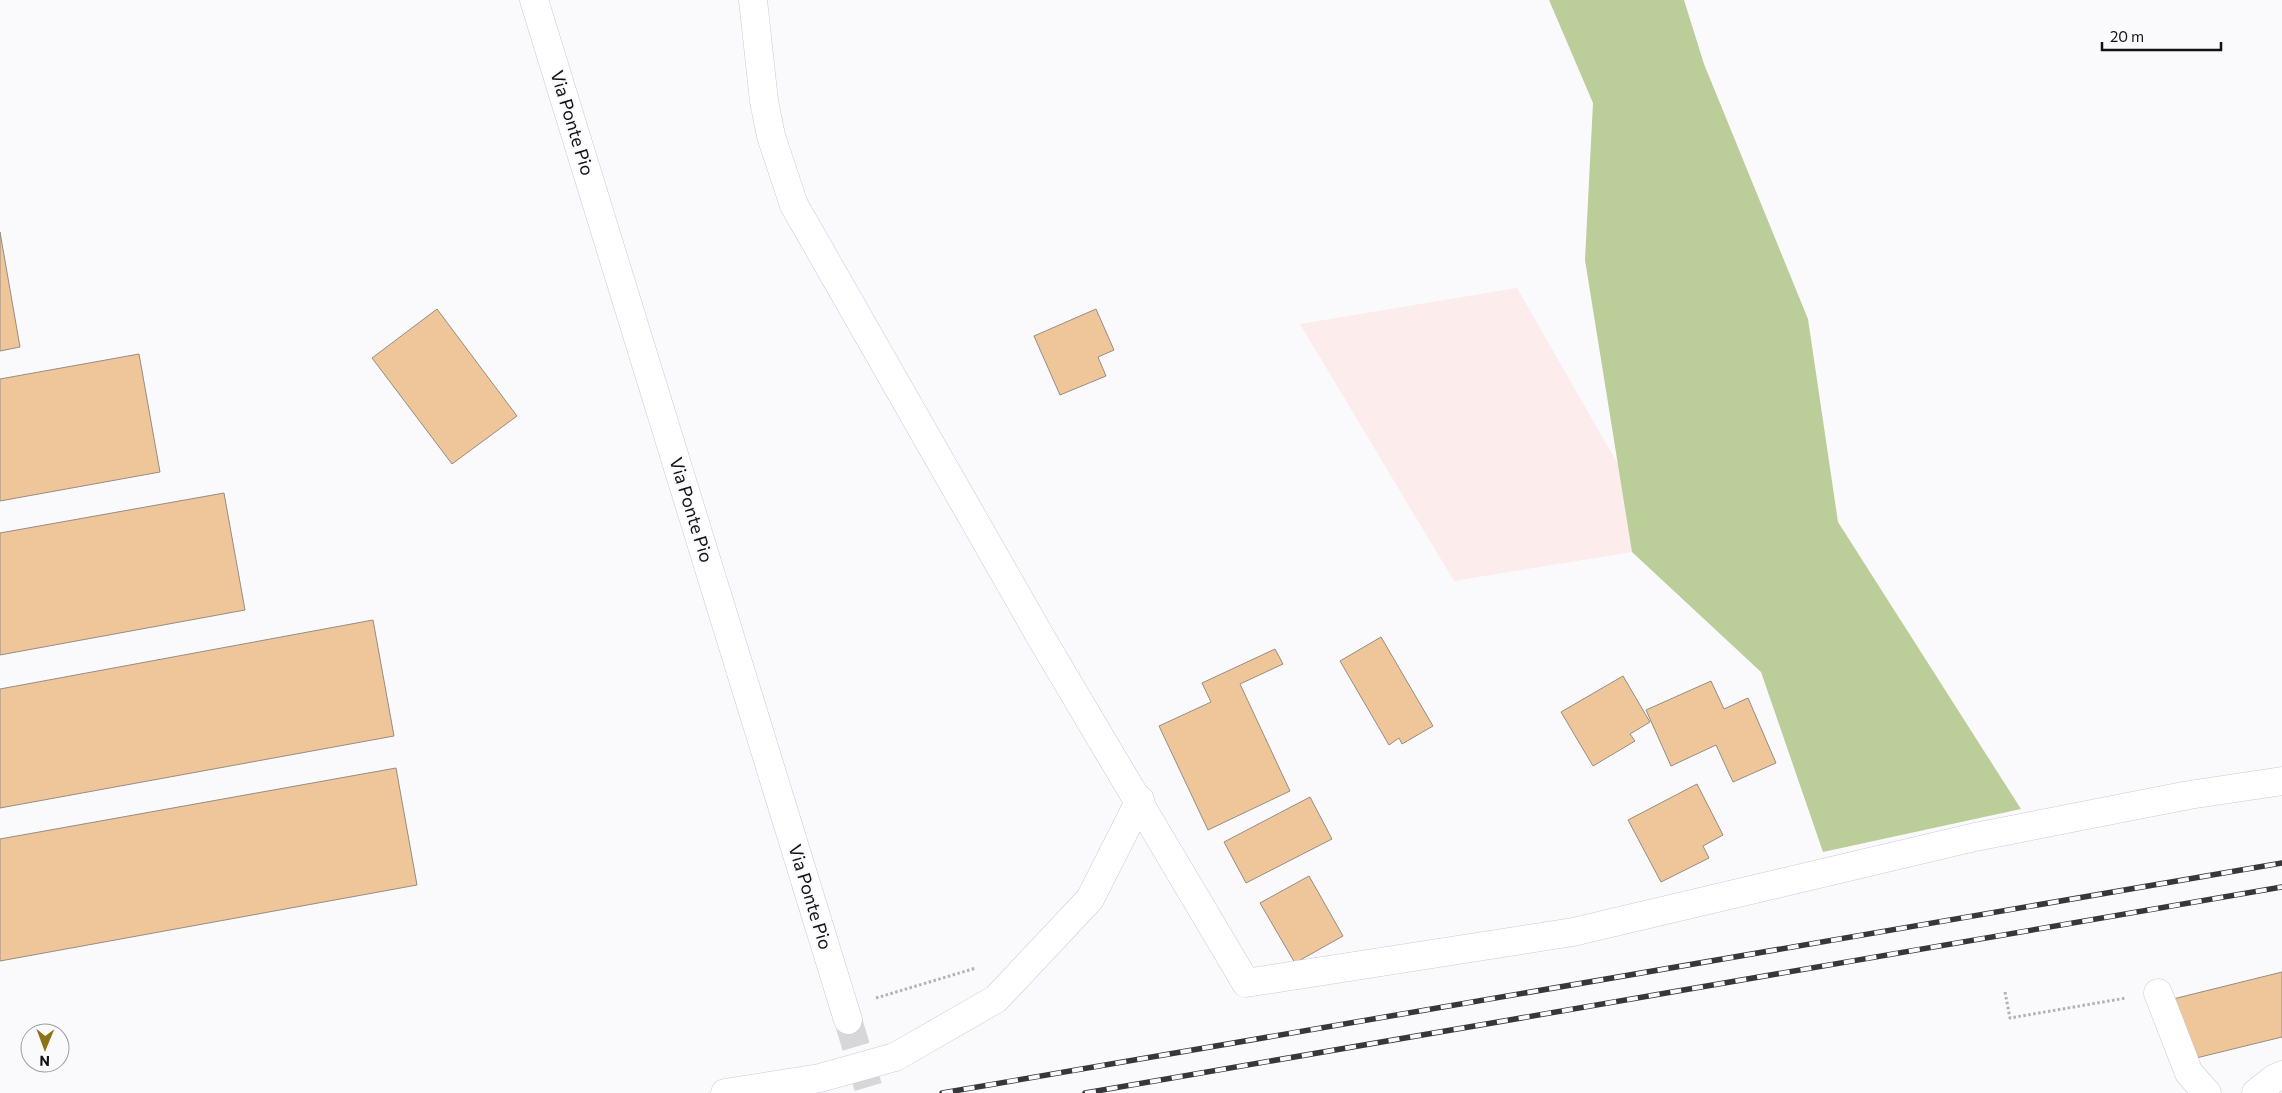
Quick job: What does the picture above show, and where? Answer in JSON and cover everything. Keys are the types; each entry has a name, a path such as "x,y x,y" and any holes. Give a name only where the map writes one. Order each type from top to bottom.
{"street":[{"name":"Via Ponte Pio","path":"534,0 848,1020"},
{"path":"753,0 764,101 770,136 794,204 866,333 1044,641 1140,800 1246,983 1573,932 1975,837 2189,795 2282,781"},
{"path":"725,1093 820,1078 895,1057 996,999 1090,899 1140,800"},
{"path":"2158,993 2189,1073 2207,1093"},
{"path":"2256,1093 2275,1078 2282,1075"}],"path":[{"path":"868,1000 1006,959 1021,973"},
{"path":"2005,992 2010,1018 2158,993"}],"shaded area":[{"path":"1517,288 1619,466 1632,552 1454,581 1300,324"}],"green space":[{"path":"1549,0 1684,0 1704,64 1808,319 1838,522 2021,809 1823,852 1761,672 1632,552 1585,260 1593,103"}],"building":[{"path":"0,232 20,347 0,351"},
{"path":"437,309 517,416 452,464 372,358"},
{"path":"1096,309 1114,350 1098,357 1106,376 1060,395 1034,336"},
{"path":"139,354 160,472 0,501 0,379"},
{"path":"224,493 245,610 0,655 0,533"},
{"path":"373,620 394,736 0,808 0,689"},
{"path":"1381,637 1433,726 1402,744 1399,738 1389,745 1340,661"},
{"path":"1275,649 1283,664 1240,684 1290,791 1208,830 1159,726 1211,702 1202,683"},
{"path":"1623,676 1650,722 1630,734 1635,741 1593,766 1561,712"},
{"path":"1711,681 1724,709 1748,698 1776,763 1733,782 1716,745 1671,766 1646,710"},
{"path":"396,768 417,885 0,961 0,839"},
{"path":"1697,784 1723,835 1703,846 1709,858 1661,882 1628,820"},
{"path":"1310,797 1332,839 1246,883 1224,842"},
{"path":"1309,876 1343,936 1295,963 1260,903"},
{"path":"2282,972 2282,1037 2188,1060 2173,999"}],"tunnel":[{"path":"848,1020 870,1093"}],"railway":[{"path":"942,1093 2282,863"},
{"path":"1085,1093 2282,887"}]}
